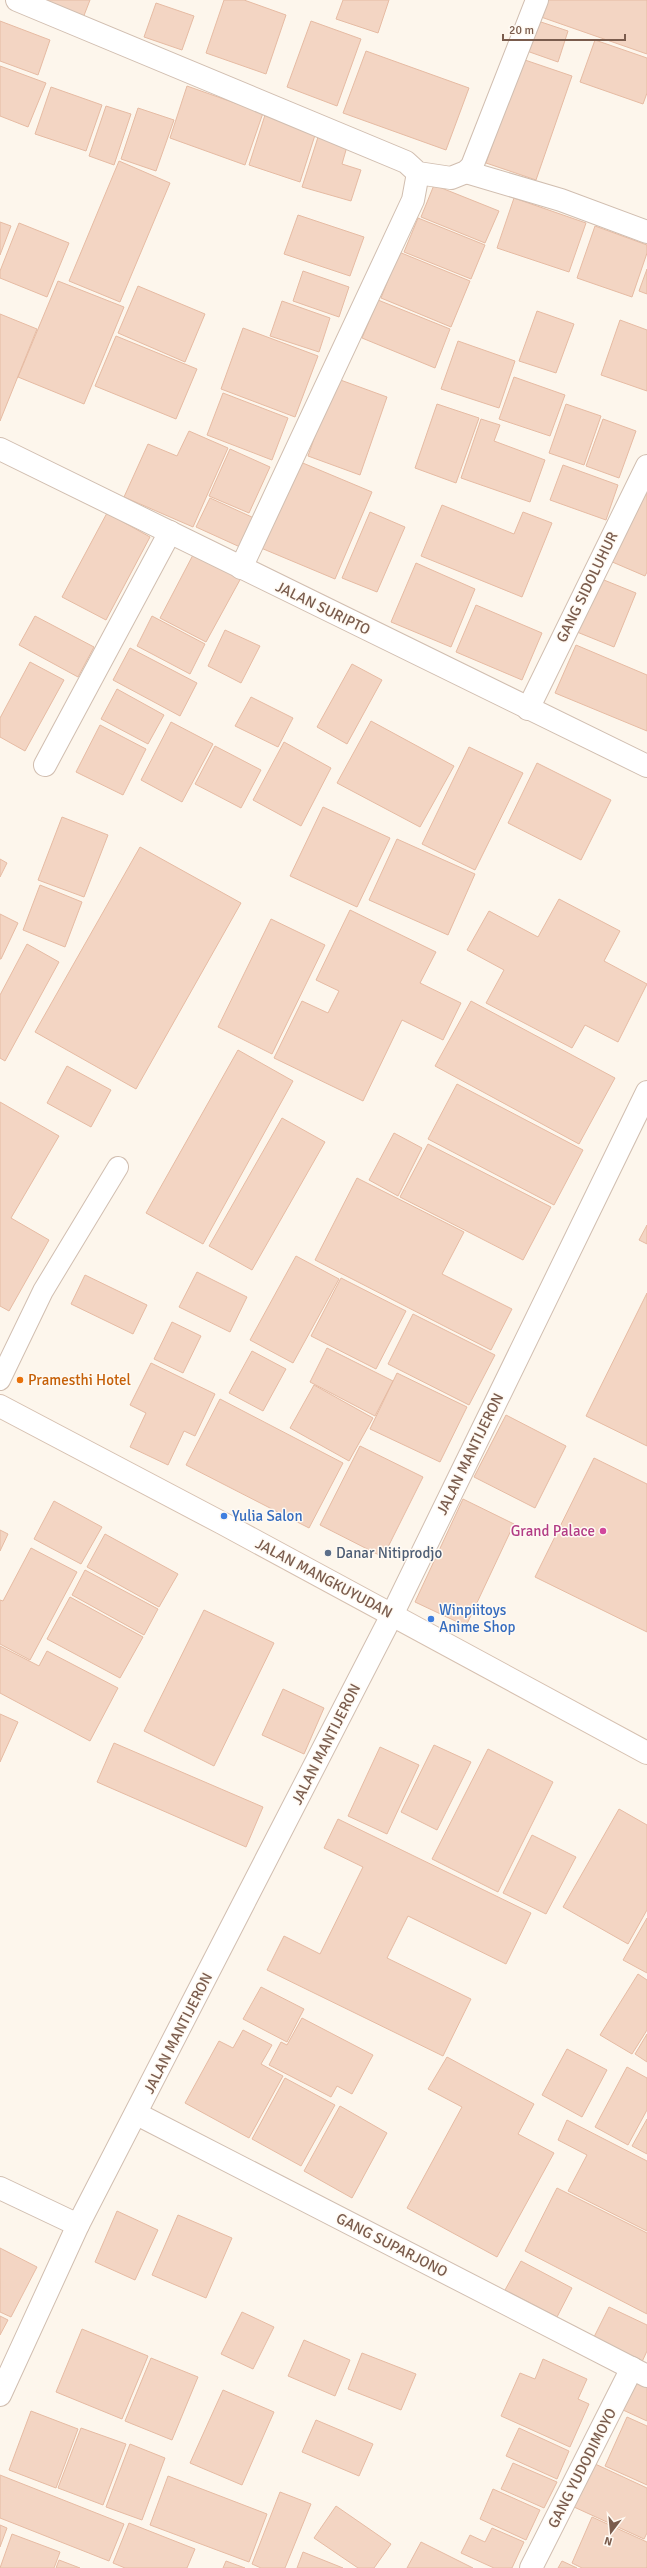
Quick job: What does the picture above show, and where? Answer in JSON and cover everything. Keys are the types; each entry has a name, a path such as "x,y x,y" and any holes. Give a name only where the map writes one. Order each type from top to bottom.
{"street":[{"path":"17,0 406,162 418,174 451,178 466,172 472,166 537,0"},
{"path":"466,172 561,200 647,232"},
{"path":"241,568 413,200 418,174"},
{"name":"JALAN SURIPTO","path":"0,448 241,568 647,766"},
{"name":"GANG SIDOLUHUR","path":"528,709 647,466"},
{"path":"45,765 170,532"},
{"name":"JALAN MANTIJERON","path":"0,2394 78,2225 137,2114 392,1615 647,1092"},
{"name":"JALAN MANGKUYUDAN","path":"0,1406 647,1752"},
{"name":"GANG SUPARJONO","path":"137,2114 640,2372"},
{"path":"0,2188 78,2225"},
{"name":"GANG YUDODIMOYO","path":"531,2568 640,2372"}],"lane":[{"path":"0,1380 42,1291 118,1167"}],"building":[{"path":"35,0 90,0 83,18"},
{"path":"224,0 244,0 286,15 266,74 206,53"},
{"path":"343,0 389,0 378,33 336,19"},
{"path":"547,0 647,0 647,54 541,17"},
{"path":"156,3 194,16 182,50 144,37"},
{"path":"535,20 568,31 558,62 524,50"},
{"path":"0,21 50,40 38,75 0,61"},
{"path":"311,21 361,39 337,106 287,87"},
{"path":"595,40 647,58 647,93 643,104 580,82"},
{"path":"366,51 469,88 446,150 343,113"},
{"path":"522,59 572,76 536,180 486,163"},
{"path":"0,66 46,83 28,127 0,116"},
{"path":"187,86 263,113 245,165 170,138"},
{"path":"51,87 102,105 86,151 35,134"},
{"path":"106,106 131,114 114,165 89,156"},
{"path":"138,108 174,120 156,171 121,159"},
{"path":"265,115 316,132 300,182 249,165"},
{"path":"319,134 348,143 342,164 361,170 351,201 302,187"},
{"path":"119,161 170,183 120,302 69,281"},
{"path":"434,185 499,211 485,243 421,217"},
{"path":"514,198 586,223 569,272 497,248"},
{"path":"298,215 364,237 350,276 284,254"},
{"path":"418,218 485,245 471,279 404,252"},
{"path":"0,222 11,226 0,255"},
{"path":"19,223 69,243 47,297 0,278 0,271"},
{"path":"595,226 647,245 647,253 632,297 577,278"},
{"path":"399,252 470,281 451,327 381,298"},
{"path":"647,269 647,294 639,291"},
{"path":"303,271 349,287 339,317 293,301"},
{"path":"58,281 124,307 84,404 18,377"},
{"path":"138,286 205,314 185,362 118,333"},
{"path":"378,300 450,329 435,368 362,338"},
{"path":"282,301 330,318 319,352 270,336"},
{"path":"537,311 574,324 556,373 519,361"},
{"path":"0,314 37,329 0,421"},
{"path":"620,320 647,330 647,391 601,375"},
{"path":"243,328 318,356 295,417 221,389"},
{"path":"116,336 197,369 176,419 95,386"},
{"path":"458,341 515,361 499,408 441,389"},
{"path":"514,377 565,395 550,436 499,419"},
{"path":"335,378 387,397 360,475 308,456"},
{"path":"223,393 288,418 272,460 207,435"},
{"path":"437,404 479,418 456,483 415,468"},
{"path":"566,404 601,416 584,465 549,453"},
{"path":"481,419 500,425 494,441 545,460 530,502 461,478"},
{"path":"603,419 636,431 619,478 586,466"},
{"path":"189,431 228,448 193,527 124,497 148,444 177,456"},
{"path":"230,449 270,467 249,513 209,496"},
{"path":"298,461 372,492 335,579 261,548"},
{"path":"563,465 618,485 606,520 550,500"},
{"path":"647,476 647,572 645,576 610,561"},
{"path":"210,498 254,518 240,547 196,527"},
{"path":"442,505 514,534 523,512 552,523 522,597 421,556"},
{"path":"370,512 405,527 377,592 342,578"},
{"path":"107,513 150,537 106,620 62,597"},
{"path":"194,553 241,578 206,642 160,618"},
{"path":"416,563 475,589 451,647 391,622"},
{"path":"599,578 636,593 614,647 577,632"},
{"path":"476,605 542,633 522,680 456,652"},
{"path":"35,616 94,647 78,677 19,645"},
{"path":"152,616 205,644 190,674 137,646"},
{"path":"225,630 260,646 241,683 208,666"},
{"path":"576,645 647,675 647,731 555,693"},
{"path":"130,648 197,683 180,716 113,680"},
{"path":"30,662 64,680 25,751 0,737 0,718"},
{"path":"352,664 382,680 347,744 317,727"},
{"path":"117,689 164,715 148,744 101,719"},
{"path":"251,697 293,718 278,747 235,726"},
{"path":"371,721 454,766 420,827 337,783"},
{"path":"171,722 213,744 182,802 141,780"},
{"path":"100,725 146,749 123,795 76,772"},
{"path":"284,742 331,768 301,826 253,800"},
{"path":"215,746 261,770 241,808 195,784"},
{"path":"469,747 523,773 475,870 422,844"},
{"path":"537,763 611,800 581,860 508,823"},
{"path":"323,807 390,838 357,907 290,876"},
{"path":"62,817 108,835 84,897 38,880"},
{"path":"397,839 475,874 448,935 369,900"},
{"path":"140,847 241,903 136,1089 35,1032"},
{"path":"0,859 7,863 0,877"},
{"path":"40,885 82,902 65,947 23,930"},
{"path":"559,899 620,931 604,961 647,984 618,1042 585,1025 572,1048 486,1003 504,970 467,950 489,911 538,937"},
{"path":"350,910 436,952 420,983 461,1003 443,1040 402,1020 363,1101 274,1058 302,1001 328,1013 339,991 316,980"},
{"path":"0,914 18,923 1,959 0,959"},
{"path":"271,919 325,945 272,1054 218,1027"},
{"path":"27,944 59,962 5,1061 0,1058 0,995"},
{"path":"471,1001 615,1078 579,1144 435,1066"},
{"path":"238,1050 293,1081 203,1244 146,1213"},
{"path":"67,1066 111,1090 91,1127 47,1103"},
{"path":"457,1084 583,1150 554,1205 428,1139"},
{"path":"0,1102 59,1136 11,1218 49,1240 9,1311 0,1306"},
{"path":"282,1118 325,1142 252,1270 209,1246"},
{"path":"394,1133 422,1148 398,1196 369,1180"},
{"path":"428,1144 551,1207 523,1260 400,1197"},
{"path":"357,1178 464,1232 442,1274 512,1309 491,1350 315,1260"},
{"path":"647,1225 647,1244 639,1240"},
{"path":"296,1256 339,1279 293,1363 250,1340"},
{"path":"197,1272 247,1297 230,1332 179,1307"},
{"path":"85,1275 147,1305 133,1334 71,1304"},
{"path":"341,1278 406,1311 376,1369 311,1336"},
{"path":"647,1293 647,1446 586,1416"},
{"path":"413,1314 495,1355 469,1405 388,1364"},
{"path":"172,1322 201,1336 183,1373 154,1359"},
{"path":"327,1348 393,1381 375,1416 310,1382"},
{"path":"252,1351 286,1369 263,1411 229,1393"},
{"path":"151,1363 215,1394 195,1436 184,1431 168,1465 130,1447 146,1413 130,1405"},
{"path":"397,1373 467,1407 440,1462 370,1429"},
{"path":"314,1385 373,1418 349,1461 290,1428"},
{"path":"220,1399 343,1463 309,1528 186,1465"},
{"path":"506,1415 566,1446 535,1508 474,1477"},
{"path":"360,1446 423,1477 383,1557 320,1525"},
{"name":"Grand Palace","path":"594,1458 647,1484 647,1632 535,1577"},
{"path":"463,1499 514,1524 466,1626 415,1602"},
{"path":"54,1501 102,1527 81,1564 34,1539"},
{"path":"0,1530 8,1534 0,1551"},
{"path":"105,1534 178,1574 159,1607 87,1567"},
{"path":"31,1548 77,1572 30,1660 0,1644 0,1600 3,1601"},
{"path":"85,1570 158,1609 144,1635 72,1595"},
{"path":"70,1597 143,1637 120,1678 47,1639"},
{"path":"204,1610 274,1643 214,1766 144,1731"},
{"path":"0,1646 39,1666 47,1651 118,1688 90,1741 0,1693"},
{"path":"283,1689 324,1708 304,1754 262,1735"},
{"path":"0,1714 18,1722 0,1762"},
{"path":"114,1743 263,1807 246,1847 97,1782"},
{"path":"434,1745 471,1762 437,1830 401,1812"},
{"path":"380,1747 419,1765 387,1834 348,1816"},
{"path":"488,1749 553,1782 498,1892 432,1859"},
{"path":"619,1809 647,1825 647,1910 628,1944 563,1907"},
{"path":"338,1819 531,1913 506,1964 408,1916 387,1958 471,1999 443,2056 267,1970 284,1936 320,1954 363,1867 324,1848"},
{"path":"532,1835 576,1857 546,1914 503,1893"},
{"path":"647,1918 647,1973 623,1960"},
{"path":"638,1974 647,1980 647,2030 632,2054 600,2035"},
{"path":"261,1987 304,2009 287,2042 243,2019"},
{"path":"302,2018 373,2055 352,2094 337,2086 331,2097 269,2065 281,2042 287,2045"},
{"path":"243,2030 272,2045 261,2064 283,2076 249,2138 185,2103 219,2041 233,2048"},
{"path":"647,2034 647,2062 635,2054"},
{"path":"567,2049 607,2070 582,2117 542,2095"},
{"path":"447,2057 534,2104 518,2134 554,2153 497,2257 407,2208 462,2107 428,2089"},
{"path":"627,2067 647,2078 647,2110 628,2145 595,2127"},
{"path":"285,2078 335,2105 301,2166 252,2139"},
{"path":"340,2106 387,2133 352,2198 304,2171"},
{"path":"647,2119 647,2154 632,2146"},
{"path":"567,2120 647,2161 647,2231 568,2191 587,2155 558,2140"},
{"path":"557,2188 647,2233 647,2314 525,2251"},
{"path":"117,2211 158,2230 135,2280 95,2262"},
{"path":"178,2215 232,2238 206,2298 152,2275"},
{"path":"0,2248 37,2267 11,2317 0,2312"},
{"path":"521,2261 572,2288 557,2317 505,2290"},
{"path":"609,2307 647,2325 647,2351 641,2364 592,2341"},
{"path":"242,2312 274,2327 253,2369 221,2354"},
{"path":"0,2316 8,2320 0,2335"},
{"path":"82,2329 148,2356 122,2419 56,2392"},
{"path":"304,2340 350,2360 335,2396 288,2376"},
{"path":"362,2353 416,2374 401,2410 348,2389"},
{"path":"151,2358 198,2377 172,2440 125,2421"},
{"path":"543,2359 587,2379 578,2399 589,2404 570,2447 501,2416 520,2373 535,2379"},
{"path":"638,2379 647,2383 647,2421 623,2410"},
{"path":"223,2390 274,2412 242,2485 190,2463"},
{"path":"31,2411 78,2429 56,2488 9,2470"},
{"path":"627,2417 647,2426 647,2485 605,2466"},
{"path":"316,2420 373,2444 359,2476 302,2452"},
{"path":"81,2428 126,2444 103,2505 58,2488"},
{"path":"519,2428 569,2451 557,2479 506,2456"},
{"path":"130,2444 165,2458 142,2520 106,2507"},
{"path":"513,2463 557,2482 544,2508 501,2489"},
{"path":"593,2463 647,2488 647,2533 644,2539 574,2507"},
{"path":"0,2475 124,2524 109,2561 0,2518"},
{"path":"168,2476 267,2514 249,2562 150,2525"},
{"path":"493,2489 540,2510 526,2540 480,2519"},
{"path":"280,2492 311,2504 285,2568 261,2568 252,2564"},
{"path":"336,2506 391,2544 374,2568 358,2568 314,2538"},
{"path":"592,2517 647,2542 647,2568 582,2568 572,2563"},
{"path":"129,2523 195,2549 187,2568 125,2568 113,2563"},
{"path":"0,2525 7,2528 0,2547"},
{"path":"492,2528 524,2542 512,2568 494,2568 461,2553 470,2535 485,2542"},
{"path":"12,2534 60,2552 54,2568 0,2568"},
{"path":"421,2542 473,2568 407,2568"},
{"path":"303,2552 343,2568 297,2568"},
{"path":"59,2560 80,2568 56,2568"},
{"path":"226,2561 245,2568 223,2568"},
{"path":"562,2561 577,2568 558,2568"}],"place":[{"name":"Pramesthi Hotel","path":"20,1380"},
{"name":"Yulia Salon","path":"224,1516"},
{"name":"Grand Palace","path":"603,1531"},
{"name":"Danar Nitiprodjo","path":"328,1553"},
{"name":"Winpiitoys Anime Shop","path":"431,1619"}]}
